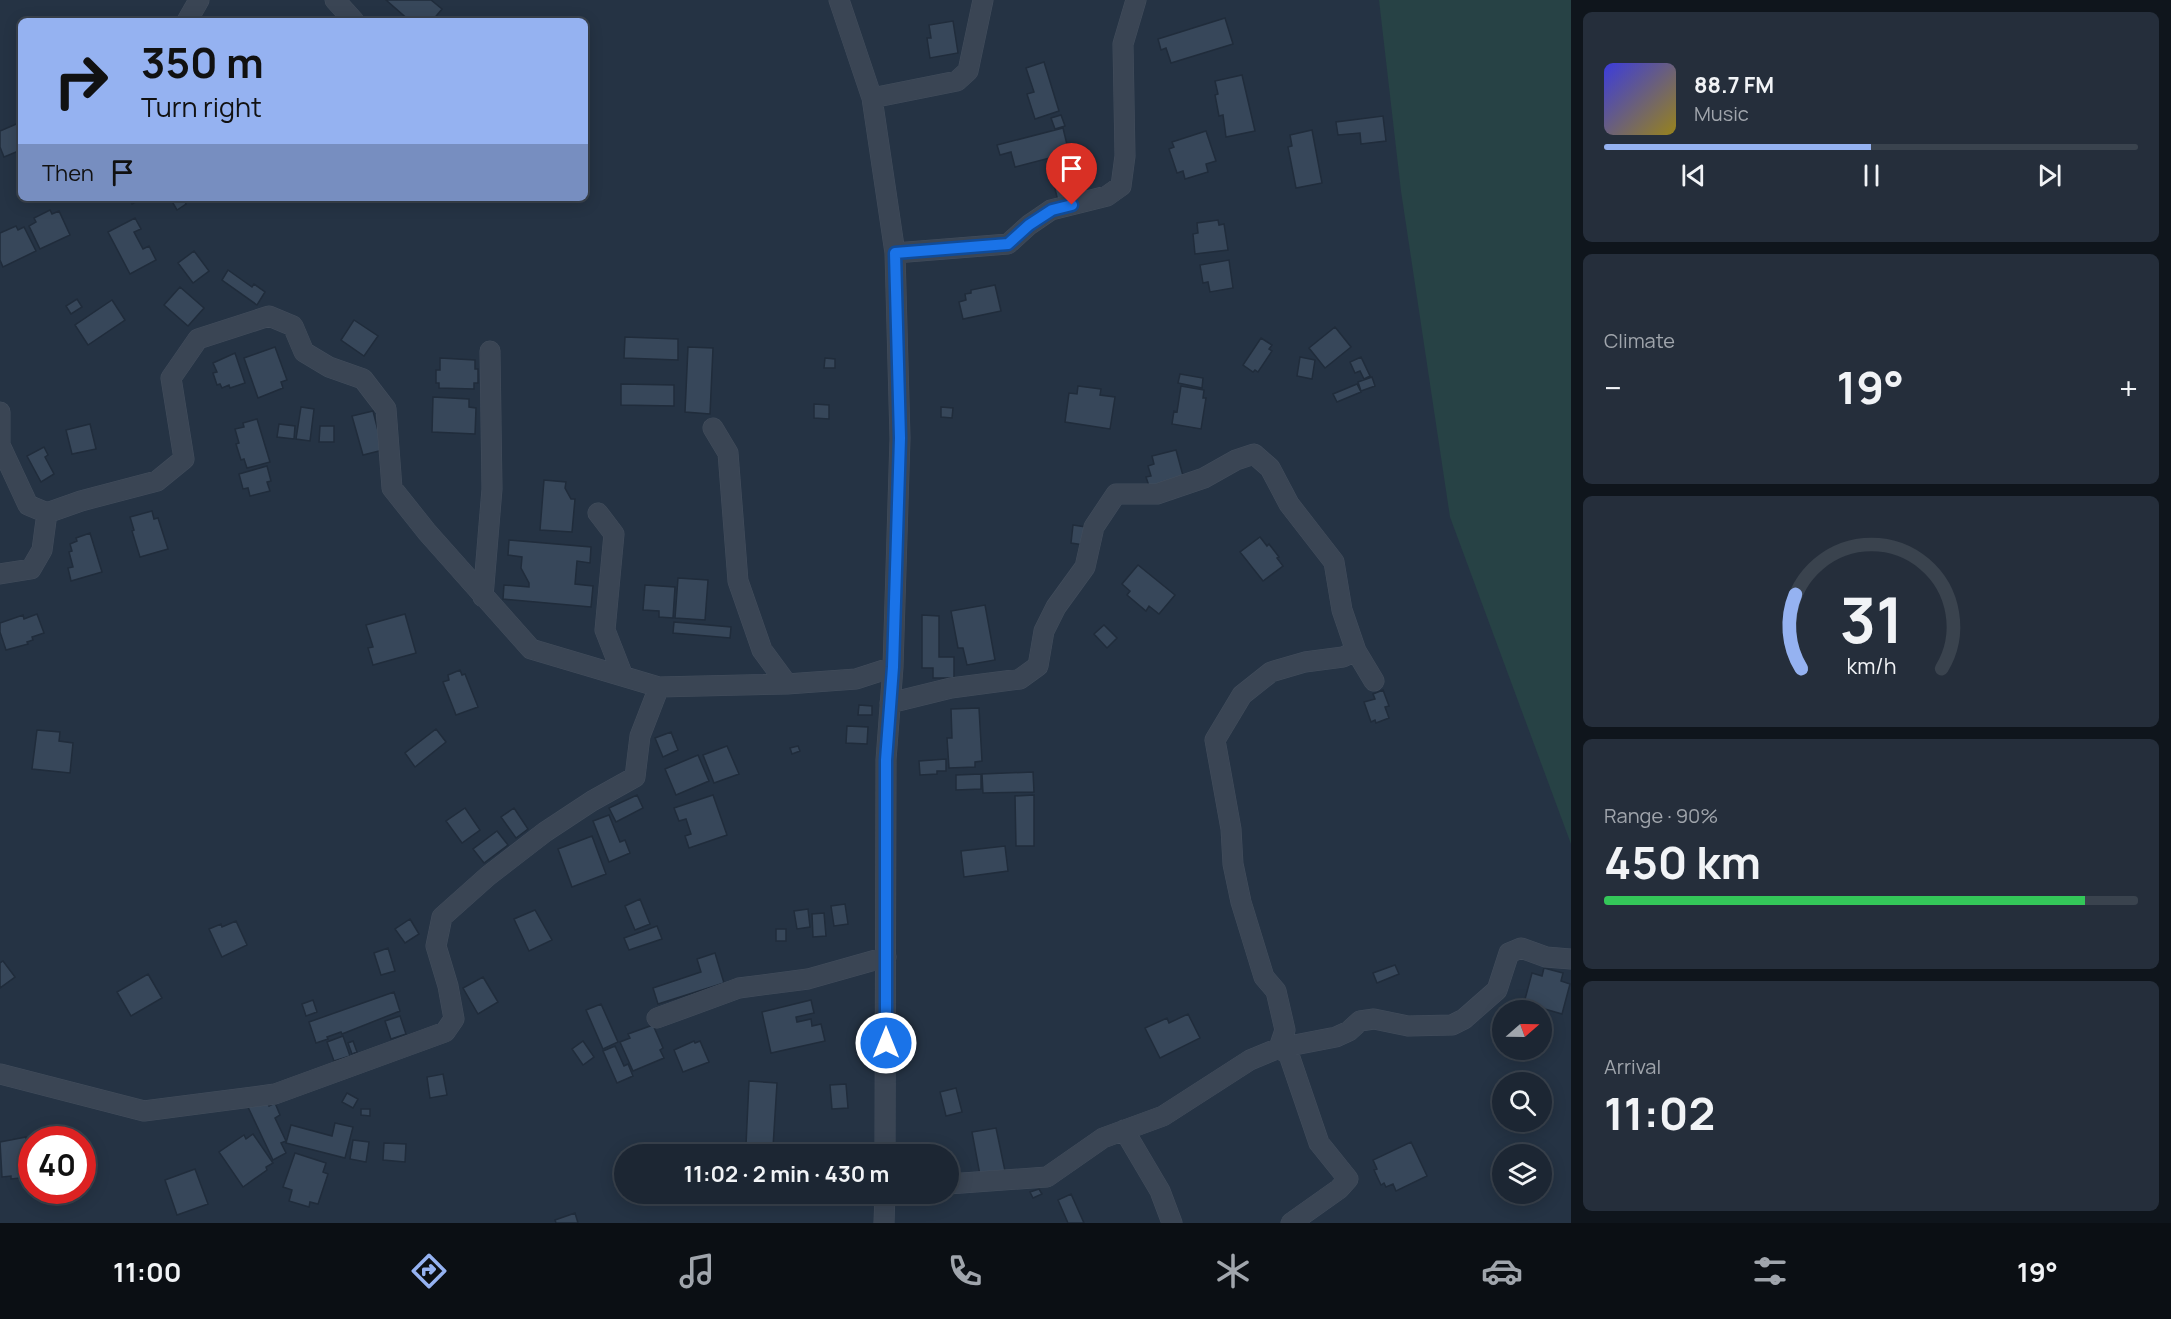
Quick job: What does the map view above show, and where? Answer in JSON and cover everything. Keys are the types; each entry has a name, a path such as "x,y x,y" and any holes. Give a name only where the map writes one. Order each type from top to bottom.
{"street":[{"path":"189,18 200,0"},
{"path":"335,0 351,18"},
{"path":"839,0 872,98 895,253 900,438 893,667 886,760 885,1144"},
{"path":"872,98 957,81 968,71 982,0"},
{"path":"895,253 1008,244 1029,225 1052,210 1107,196 1121,186 1125,156 1123,44 1136,0"},
{"path":"0,412 0,445 28,505 47,513 81,501 158,481 184,459 171,378 198,339 269,316 293,326 304,352 329,367 363,379 386,409 392,488 483,597 531,649 659,687 787,684 856,679 893,667"},
{"path":"483,597 492,489 490,351"},
{"path":"713,428 728,453 738,581 762,650 787,684"},
{"path":"890,703 951,688 1020,678 1038,666 1044,631 1056,607 1086,567 1094,527 1116,494 1143,492 1157,494 1204,478 1236,460 1254,454 1270,468 1289,504 1334,562 1342,610 1356,651 1374,681"},
{"path":"0,574 31,569 42,550 47,513"},
{"path":"598,513 614,534 605,630 623,676"},
{"path":"1279,1048 1285,1030 1276,991 1264,977 1241,902 1233,864 1231,829 1215,740 1242,695 1270,672 1305,662 1343,657 1356,651"},
{"path":"0,1074 144,1111 275,1094 445,1032 454,1019 448,986 436,946 442,917 488,876 545,832 592,801 635,777 640,736 659,687"},
{"path":"959,1183 1047,1177 1103,1138 1163,1116 1250,1060 1279,1048 1336,1037 1349,1031 1360,1021 1374,1019 1408,1026 1452,1025 1464,1019 1497,990 1509,954 1521,948 1545,957 1571,959"},
{"path":"657,1018 739,988 808,979 886,957"},
{"path":"1279,1048 1289,1054 1319,1143 1348,1179 1339,1189 1291,1223"},
{"path":"1124,1130 1160,1191 1172,1223"},
{"path":"884,1223 885,1204"}],"green space":[{"path":"1379,0 1571,0 1571,844 1450,517 1401,191"}],"building":[{"path":"386,0 431,0 442,9 434,18 407,18"},
{"path":"1225,18 1233,44 1171,63 1166,48 1161,50 1158,39"},
{"path":"953,21 958,53 930,58 927,38 931,38 929,25"},
{"path":"1044,62 1059,111 1035,119 1027,94 1034,92 1026,68"},
{"path":"1242,75 1255,131 1226,137 1223,115 1219,116 1215,81"},
{"path":"1061,115 1065,126 1055,129 1051,118"},
{"path":"1383,116 1386,141 1361,144 1360,133 1338,135 1336,122"},
{"path":"18,123 18,151 4,157 0,147 0,131"},
{"path":"1063,128 1069,153 1015,167 1011,152 1000,155 997,145"},
{"path":"1312,130 1322,183 1296,188 1288,147 1292,146 1290,135"},
{"path":"1206,131 1216,161 1206,164 1208,172 1185,179 1183,171 1177,173 1169,149 1174,147 1172,142"},
{"path":"1066,182 1070,198 1058,201 1054,185"},
{"path":"172,201 184,201 186,204 177,210"},
{"path":"50,210 52,214 59,211 70,235 40,249 29,226 36,222 34,218"},
{"path":"135,218 141,229 134,232 143,249 149,246 156,260 130,274 108,232"},
{"path":"1218,220 1219,225 1224,224 1228,250 1195,254 1193,234 1198,233 1197,223"},
{"path":"16,226 18,230 24,227 36,251 3,267 0,260 0,233"},
{"path":"194,251 209,271 193,283 178,263"},
{"path":"1229,260 1233,288 1210,292 1208,282 1203,283 1200,265"},
{"path":"228,270 252,287 254,284 265,292 257,305 222,280"},
{"path":"995,285 1001,311 963,319 959,302 966,300 965,294 971,293 971,290"},
{"path":"180,287 204,308 188,326 164,305"},
{"path":"77,299 82,307 71,314 66,306"},
{"path":"112,300 125,320 88,345 75,325"},
{"path":"354,320 378,336 364,356 341,340"},
{"path":"1335,327 1351,347 1325,368 1309,348"},
{"path":"625,337 678,339 678,360 624,358"},
{"path":"1261,338 1272,345 1269,349 1272,351 1258,372 1255,370 1253,372 1243,365"},
{"path":"275,347 287,380 281,382 283,388 258,398 244,358"},
{"path":"688,347 713,348 710,414 685,412"},
{"path":"235,353 245,383 222,388 220,384 217,385 213,373 217,372 213,363"},
{"path":"1300,357 1315,360 1312,379 1297,376"},
{"path":"1361,357 1370,376 1364,379 1360,371 1355,373 1350,362"},
{"path":"440,358 475,360 475,369 478,369 478,383 474,383 474,389 439,388 439,383 436,383 436,370 440,370"},
{"path":"825,358 835,359 835,368 824,368"},
{"path":"1180,374 1203,378 1202,388 1178,383"},
{"path":"1372,377 1375,386 1361,391 1358,382"},
{"path":"621,384 674,385 674,406 621,405"},
{"path":"1357,384 1361,392 1337,402 1333,394"},
{"path":"1078,386 1101,389 1100,395 1115,397 1110,429 1065,422 1069,393 1077,394"},
{"path":"1181,386 1204,390 1203,398 1206,398 1201,429 1172,424 1174,411 1177,412"},
{"path":"433,397 469,399 469,407 476,408 475,434 432,432"},
{"path":"814,404 829,405 829,419 814,418"},
{"path":"301,407 314,409 310,441 296,439"},
{"path":"941,407 953,408 952,418 941,417"},
{"path":"373,411 383,450 363,455 352,416"},
{"path":"257,419 270,462 247,468 244,459 241,460 236,444 239,443 235,429 244,427 243,423"},
{"path":"90,424 96,449 72,454 66,430"},
{"path":"279,424 295,426 294,439 277,437"},
{"path":"320,426 334,426 334,442 319,442"},
{"path":"44,447 48,455 45,457 54,474 41,482 27,456"},
{"path":"1176,450 1185,483 1151,492 1146,477 1151,476 1148,466 1154,464 1152,456"},
{"path":"267,466 271,481 267,482 270,491 250,496 248,488 243,489 239,474"},
{"path":"544,480 566,482 565,488 571,499 575,499 572,532 540,530"},
{"path":"152,511 154,519 158,518 168,549 140,557 130,517"},
{"path":"1073,525 1086,527 1084,545 1071,543"},
{"path":"90,533 102,572 71,581 68,568 73,567 69,552 72,551 70,544 77,541 76,538"},
{"path":"1260,537 1267,546 1269,544 1283,566 1263,581 1240,552"},
{"path":"509,540 591,547 590,563 577,561 575,584 593,586 591,607 503,599 504,585 529,587 521,568 522,557 508,555"},
{"path":"1138,565 1175,595 1159,614 1149,606 1146,611 1127,595 1130,591 1122,584"},
{"path":"678,578 708,580 705,620 675,618"},
{"path":"645,585 675,587 673,618 659,617 659,611 643,610"},
{"path":"985,605 995,660 967,665 963,648 958,648 951,611"},
{"path":"37,614 44,633 32,637 33,640 27,642 28,644 6,650 0,632 0,623 23,615 24,619"},
{"path":"405,614 416,653 373,665 368,648 373,647 366,625"},
{"path":"922,615 939,616 939,657 954,657 954,678 933,678 933,668 922,668"},
{"path":"674,622 731,627 730,638 673,633"},
{"path":"1104,625 1117,638 1107,648 1094,634"},
{"path":"460,670 462,675 465,674 478,707 456,715 443,682 449,680 448,675"},
{"path":"1383,690 1389,706 1385,707 1389,718 1376,723 1375,720 1371,722 1364,702 1375,699 1373,694"},
{"path":"859,705 872,706 872,715 858,715"},
{"path":"979,708 982,761 975,762 975,767 949,768 947,738 952,738 951,709"},
{"path":"847,726 868,727 867,744 846,743"},
{"path":"436,729 446,742 415,767 405,753"},
{"path":"37,730 60,732 59,741 73,743 70,773 32,769"},
{"path":"671,732 678,750 663,757 655,738"},
{"path":"727,746 739,774 714,783 703,755"},
{"path":"798,746 800,751 792,754 790,748"},
{"path":"698,755 709,781 676,795 665,769"},
{"path":"946,759 946,771 920,775 919,761"},
{"path":"1033,772 1034,792 983,793 982,774"},
{"path":"981,774 981,789 956,790 956,775"},
{"path":"637,795 643,808 616,822 609,808"},
{"path":"713,795 727,835 689,848 685,836 691,834 686,819 679,821 674,808"},
{"path":"1034,795 1034,846 1016,846 1015,796"},
{"path":"465,808 480,830 462,843 446,821"},
{"path":"514,808 528,829 516,838 501,817"},
{"path":"609,815 620,842 625,840 630,853 609,862 593,821"},
{"path":"497,831 508,845 484,863 473,849"},
{"path":"592,836 606,874 572,887 558,849"},
{"path":"1005,846 1008,871 964,877 961,851"},
{"path":"640,899 650,924 635,930 625,906"},
{"path":"845,904 848,924 834,926 831,906"},
{"path":"808,909 810,927 797,929 794,911"},
{"path":"535,910 552,940 529,951 514,919"},
{"path":"824,913 826,936 813,937 812,914"},
{"path":"410,919 419,934 405,943 395,929"},
{"path":"236,921 247,945 222,957 209,929"},
{"path":"657,926 662,939 629,950 624,938"},
{"path":"776,929 786,929 786,941 776,941"},
{"path":"388,948 395,971 381,975 374,953"},
{"path":"715,953 724,983 658,1004 653,988 701,972 697,959"},
{"path":"3,961 15,977 0,988 0,963"},
{"path":"1395,965 1399,974 1377,983 1373,973"},
{"path":"1544,968 1563,973 1561,981 1570,984 1562,1014 1552,1011 1552,1000 1525,1000 1532,973 1542,976"},
{"path":"148,974 162,998 131,1016 117,992"},
{"path":"483,977 498,1002 478,1014 463,988"},
{"path":"394,992 400,1011 316,1043 309,1022"},
{"path":"313,1000 317,1012 306,1016 302,1004"},
{"path":"811,1000 814,1013 796,1017 797,1022 811,1019 812,1026 821,1024 825,1041 771,1053 762,1012"},
{"path":"601,1004 618,1042 603,1049 586,1010"},
{"path":"1188,1014 1200,1038 1160,1058 1145,1028 1167,1018 1169,1023"},
{"path":"400,1016 406,1034 391,1039 385,1021"},
{"path":"653,1025 663,1048 660,1050 664,1058 633,1071 620,1042 630,1038 628,1034"},
{"path":"343,1036 350,1056 334,1061 327,1042"},
{"path":"353,1041 357,1052 352,1054 348,1043"},
{"path":"583,1041 594,1057 583,1065 572,1049"},
{"path":"694,1041 695,1043 700,1041 709,1062 683,1072 674,1050"},
{"path":"615,1046 624,1066 628,1064 633,1076 617,1083 603,1051"},
{"path":"443,1074 447,1095 430,1098 427,1077"},
{"path":"749,1081 777,1083 773,1144 746,1144"},
{"path":"846,1084 848,1108 832,1109 830,1085"},
{"path":"956,1088 962,1112 946,1116 940,1092"},
{"path":"347,1093 358,1099 353,1108 342,1102"},
{"path":"266,1099 269,1106 275,1103 280,1115 275,1118 286,1141 281,1143 286,1153 273,1160 248,1107"},
{"path":"361,1109 370,1109 370,1116 361,1115"},
{"path":"335,1123 353,1127 345,1158 286,1143 291,1125 332,1136"},
{"path":"996,1128 1005,1171 980,1175 972,1132"},
{"path":"253,1134 273,1163 243,1187 219,1152 244,1135 246,1139"},
{"path":"18,1139 18,1178 2,1177 0,1142"},
{"path":"353,1140 369,1142 366,1162 350,1159"},
{"path":"1411,1142 1427,1176 1396,1191 1393,1184 1386,1187 1384,1183 1381,1185 1374,1170 1377,1169 1373,1160"},
{"path":"384,1143 406,1144 405,1162 383,1160"},
{"path":"295,1153 326,1163 323,1172 328,1174 318,1204 310,1202 309,1207 289,1201 292,1190 283,1187"},
{"path":"195,1169 208,1204 177,1215 165,1180"},
{"path":"1039,1189 1042,1194 1033,1198 1030,1192"},
{"path":"1071,1194 1084,1223 1068,1223 1058,1200"},
{"path":"575,1213 578,1223 556,1223 555,1220"}],"route":[{"path":"886,1043 886,760 893,667 900,438 895,253 1008,244 1029,225 1052,210 1072,205"}]}
